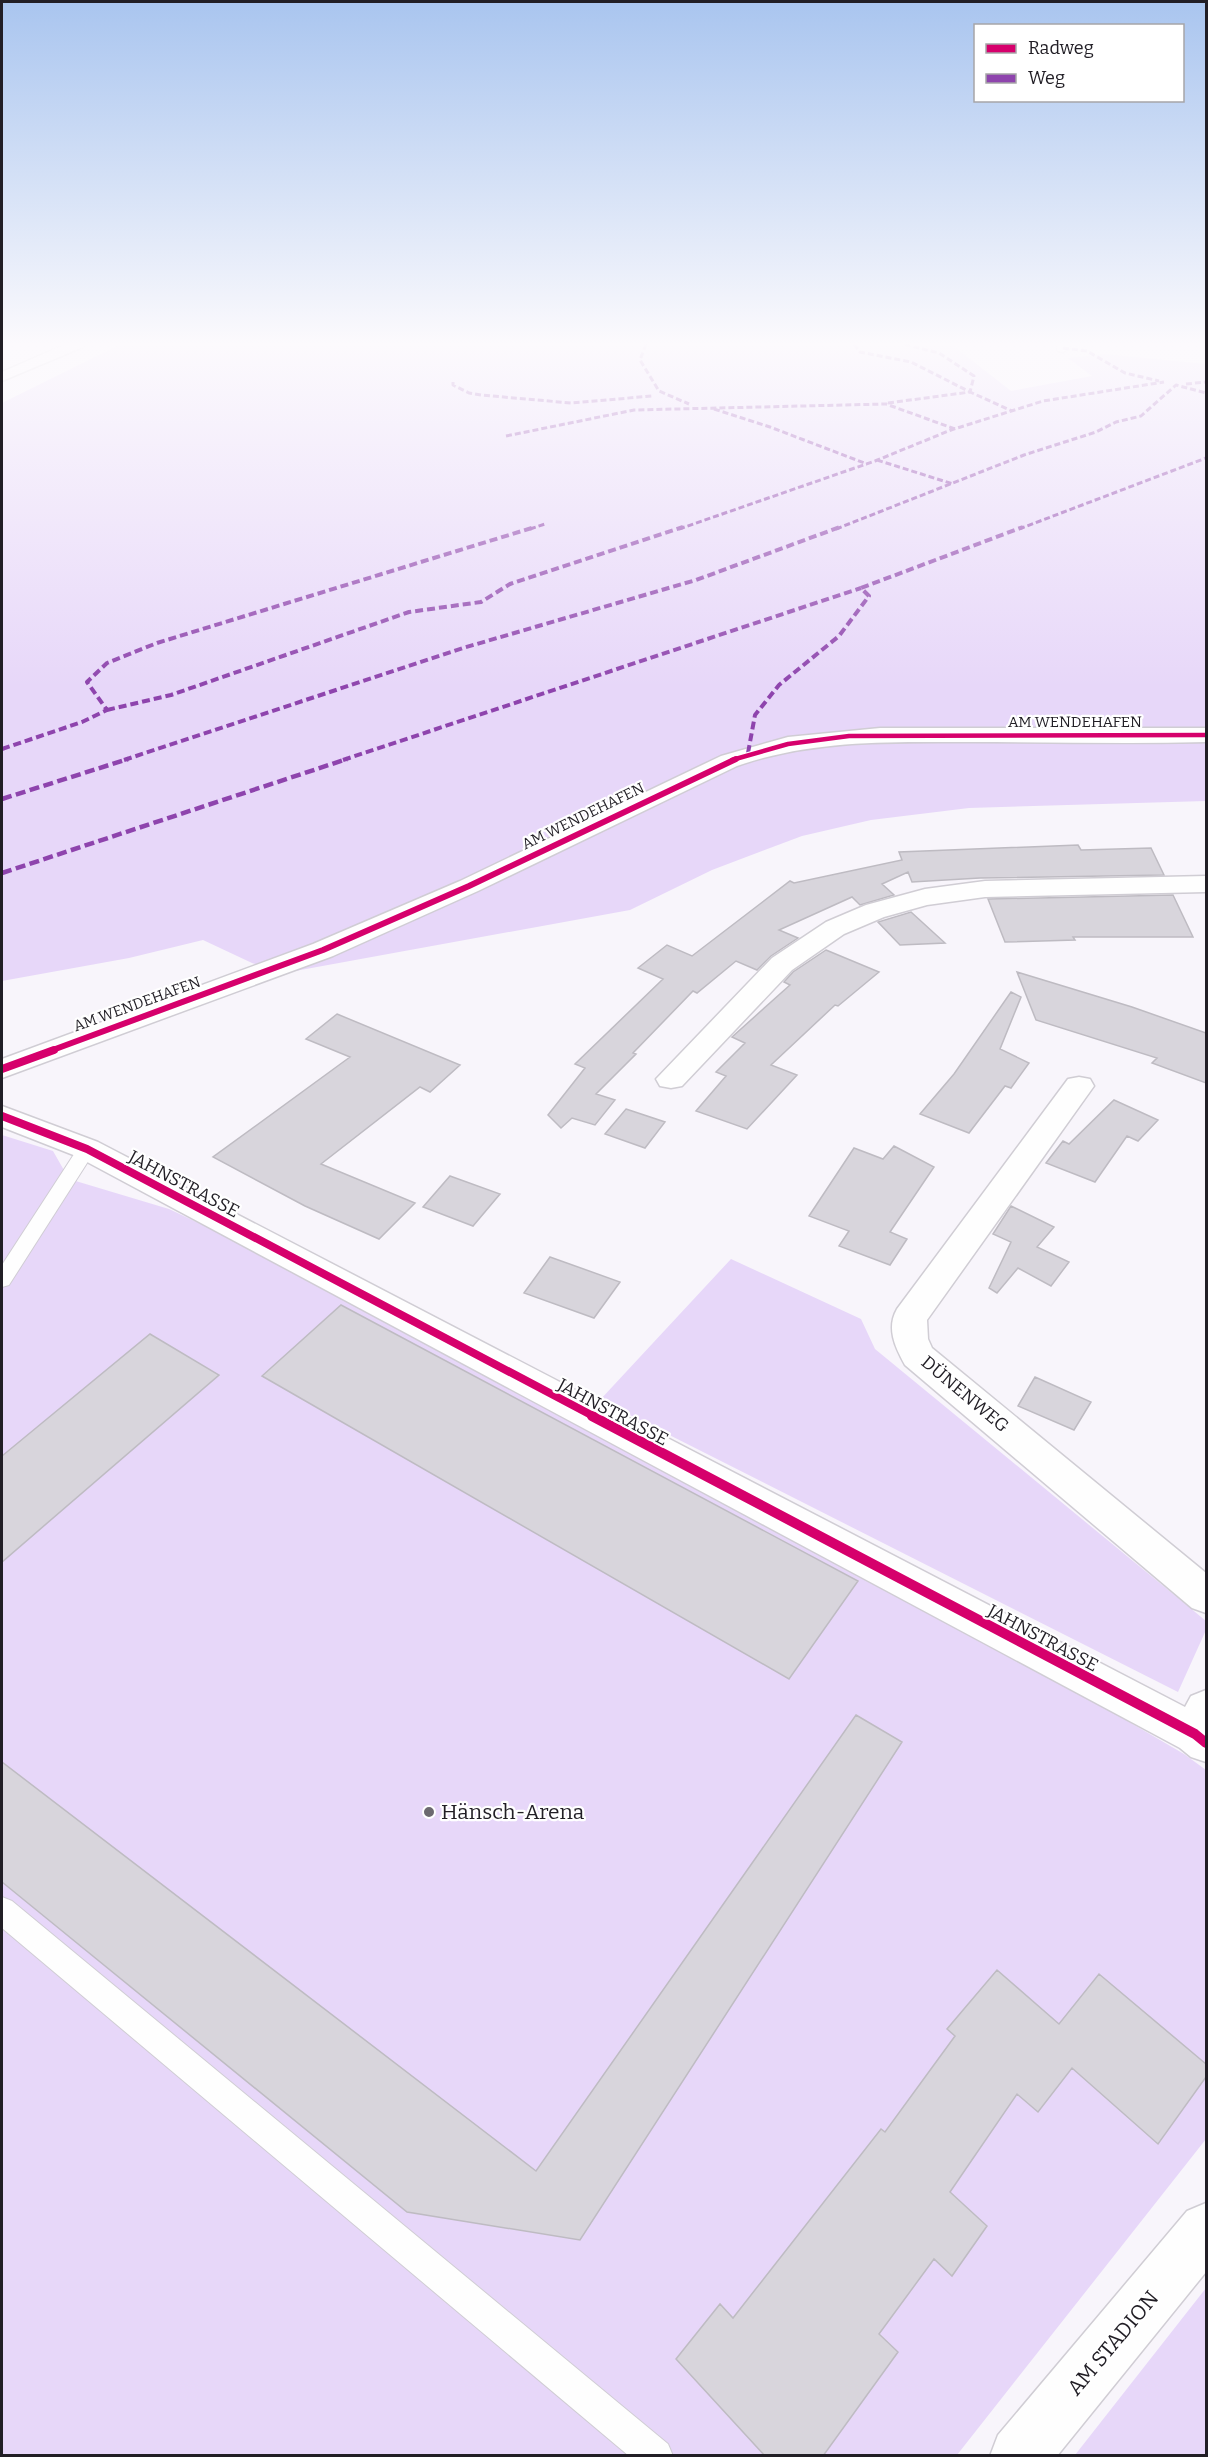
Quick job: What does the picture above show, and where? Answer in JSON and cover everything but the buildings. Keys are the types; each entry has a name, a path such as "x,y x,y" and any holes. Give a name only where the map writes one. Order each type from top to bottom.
{"street":[{"name":"AM WENDEHAFEN","path":"2,1069 323,950 469,886 729,760 758,749 814,740 880,735 1206,735"},
{"path":"671,1079 782,964 835,928 875,911 925,897 985,889 1206,884"},
{"name":"DÜNENWEG","path":"1079,1086 909,1318 910,1340 918,1356 1206,1596"},
{"name":"JAHNSTRASSE","path":"2,1116 87,1149 1202,1729"},
{"name":"AM STADION","path":"1019,2456 1206,2230"}],"lane":[{"path":"2,1280 87,1149"},
{"path":"2,1911 656,2456"}],"shaded area":[{"path":"2,459 1206,459 1206,801 969,808 871,820 802,836 712,870 630,910 295,971 274,970 252,963 203,940 129,958 2,981"},
{"path":"2,1135 53,1151 69,1179 169,1209 245,1245 992,1642 1184,1754 1206,1770 1206,2139 957,2455 2,2455"},
{"path":"731,1259 861,1319 875,1349 1206,1621 1206,1630 1178,1692 600,1400"},
{"path":"1206,2288 1206,2455 1075,2455"}],"marked path":[{"path":"853,459 867,464"},
{"path":"107,710 171,695 409,612 481,602 510,584 881,459"},
{"path":"2,799 463,648 696,580 876,514 1015,459"},
{"path":"748,753 755,715 779,685 839,636 869,596 861,588 1204,459"},
{"path":"877,460 953,484"},
{"path":"2,749 82,722 107,710 87,682 107,663 157,643 545,524"},
{"path":"2,873 861,588"}],"cycle path":[{"path":"2,1069 323,950 469,886 729,761 758,751 818,739 849,736 1206,735"},
{"path":"2,1116 87,1149 1195,1734 1206,1743"}],"place":[{"name":"Hänsch-Arena","path":"429,1812"}]}
